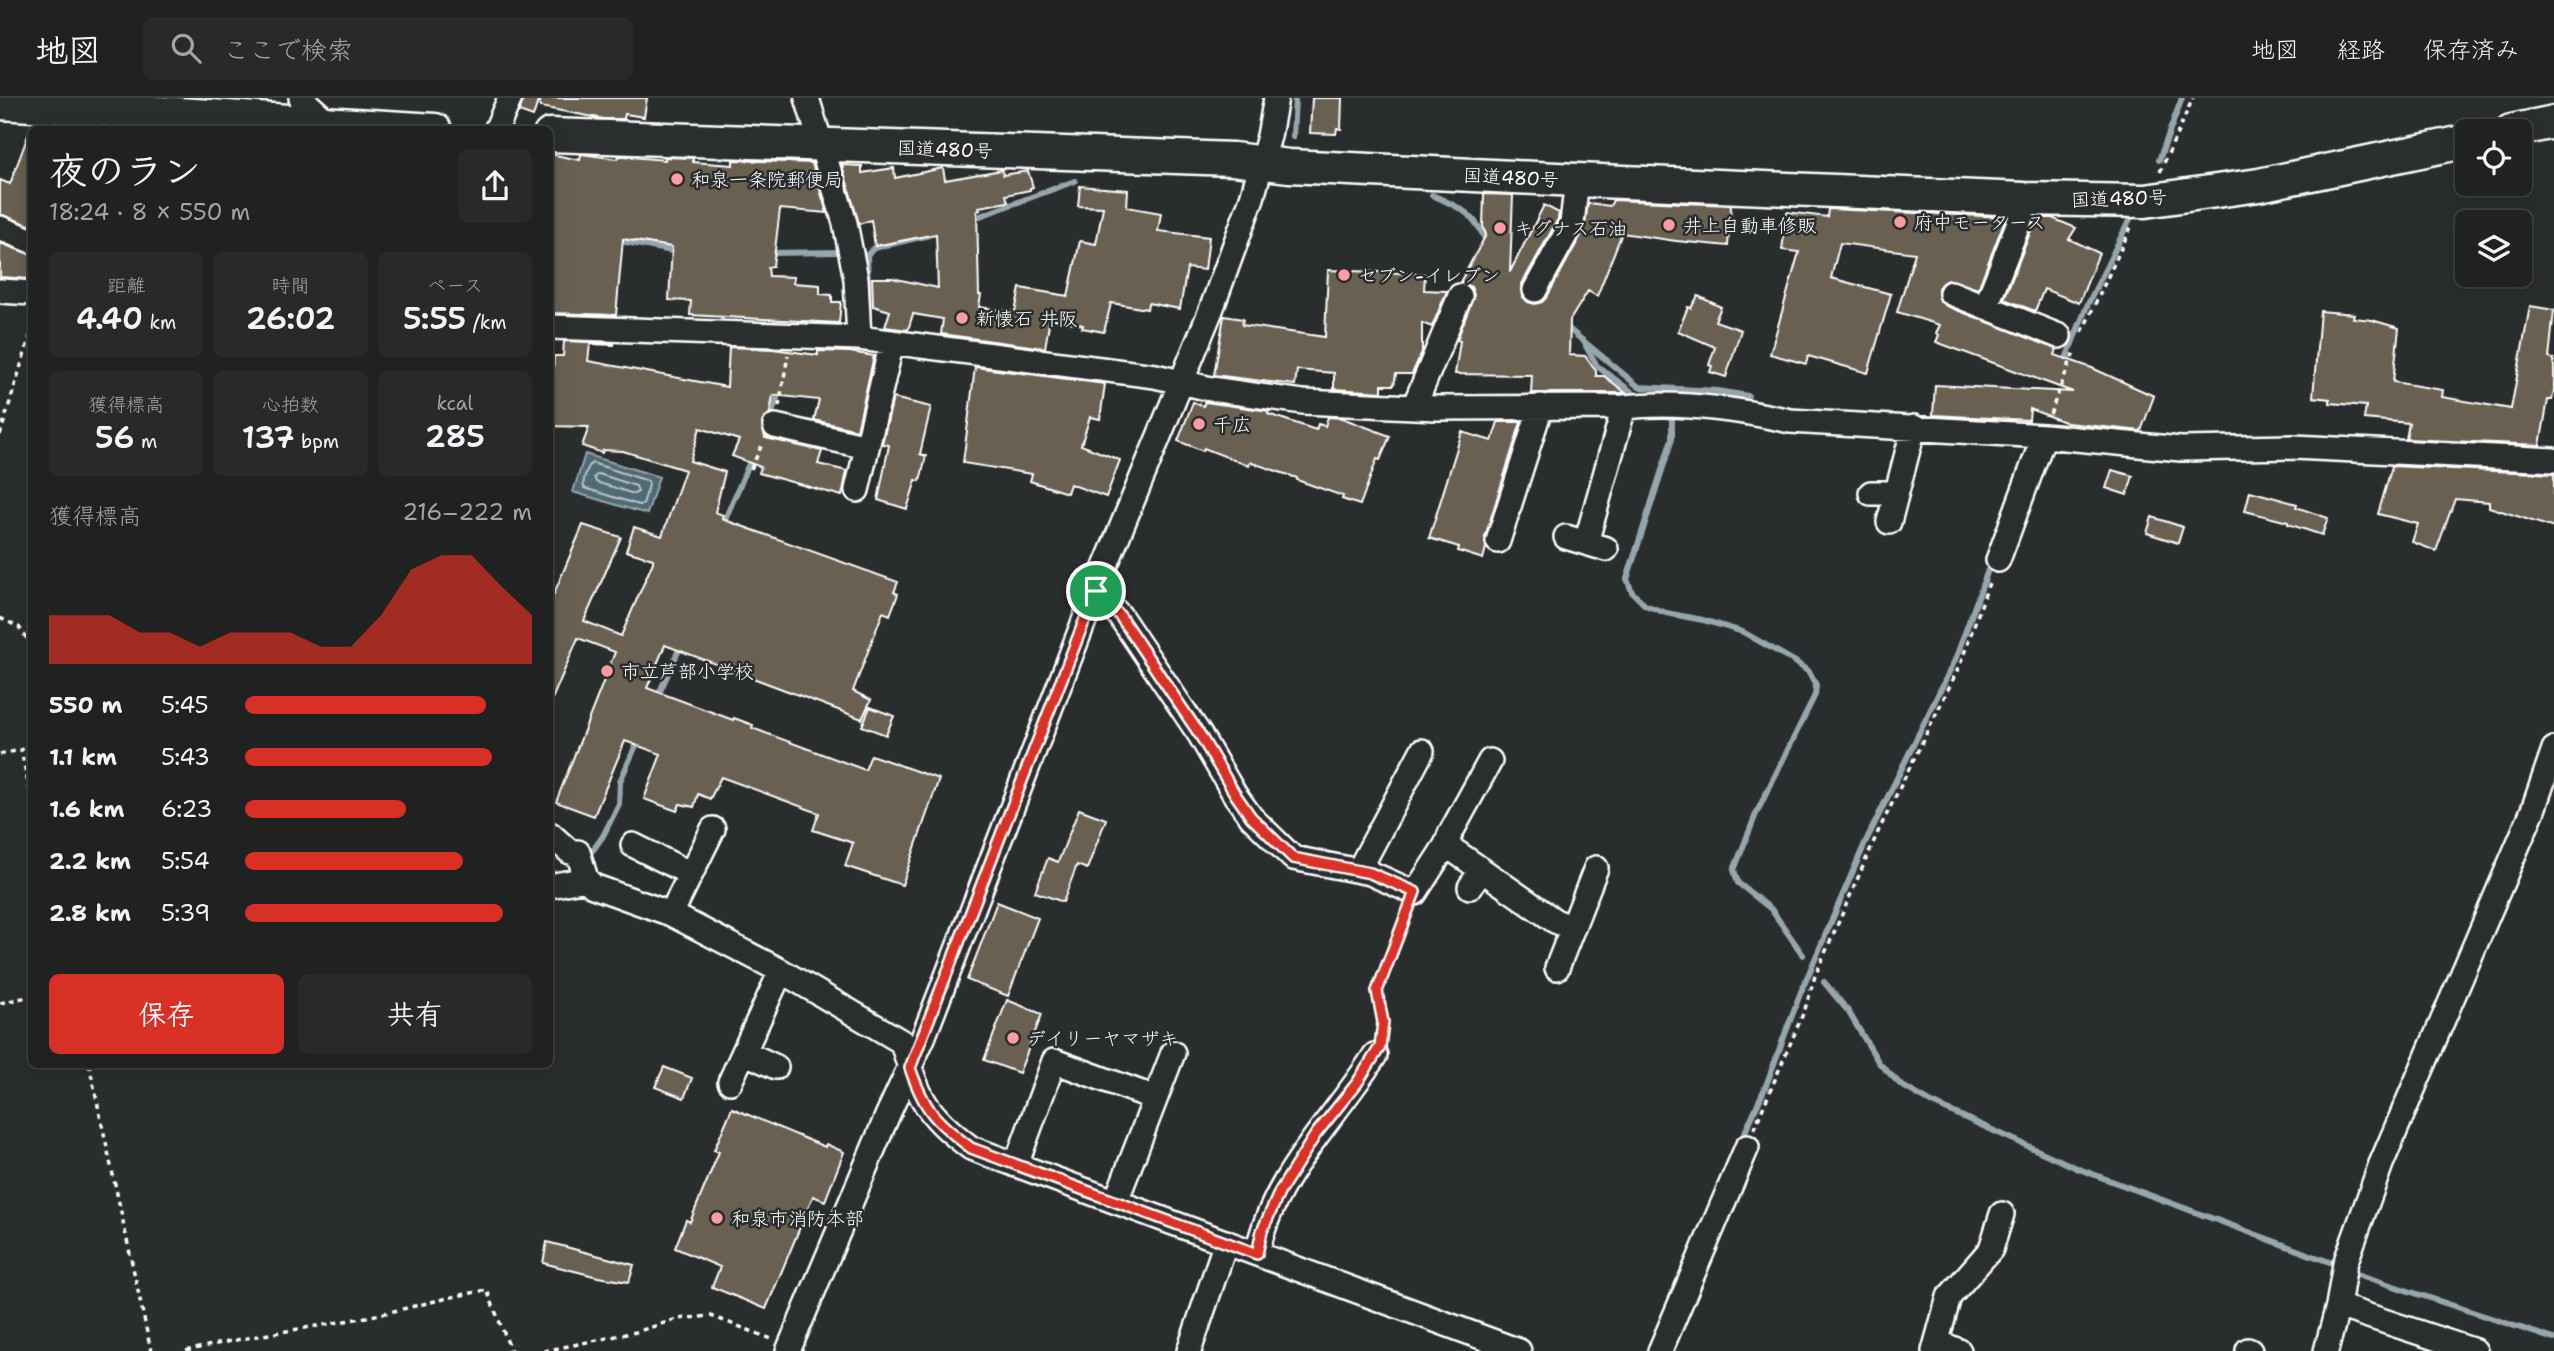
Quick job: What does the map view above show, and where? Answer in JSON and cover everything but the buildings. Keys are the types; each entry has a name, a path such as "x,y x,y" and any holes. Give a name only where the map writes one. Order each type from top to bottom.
{"highway":[{"path":"0,103 365,126"},
{"path":"2532,127 2554,122"},
{"name":"国道480号","path":"553,135 1233,159 1577,180 2024,199 2145,201 2259,185 2455,144"}],"street":[{"path":"301,98 330,124"},
{"path":"498,126 510,98"},
{"path":"807,98 845,223 856,279 859,338"},
{"path":"789,1348 910,1068 1096,591 1211,310 1252,198 1276,98"},
{"path":"1535,290 1572,223 1577,180"},
{"path":"1986,306 2023,212 2024,199"},
{"path":"0,228 28,239"},
{"path":"0,290 28,293"},
{"path":"1951,293 2068,340"},
{"path":"1413,407 1460,296"},
{"path":"553,327 859,338 1155,376 1210,389 1303,402 1413,407 1624,407 1654,404 1749,412 1790,421 2044,436 2181,449 2294,447 2554,460"},
{"path":"857,490 892,342"},
{"path":"1498,541 1541,406"},
{"path":"1586,543 1597,466 1624,407"},
{"path":"775,426 867,447"},
{"path":"1889,522 1914,427"},
{"path":"1998,560 2044,436"},
{"path":"1871,493 1896,493"},
{"path":"1096,591 1120,616 1251,817 1293,858 1370,873 1415,892 1446,845 1490,761"},
{"path":"2326,1351 2338,1306 2345,1264 2381,1164 2533,810 2554,749"},
{"path":"1359,870 1391,788 1422,751"},
{"path":"671,915 703,866 713,829"},
{"path":"553,837 570,852 578,852 586,879 593,886 671,915 781,971 902,1042 920,1098 942,1126 971,1148 1519,1351"},
{"path":"633,845 703,866"},
{"path":"1446,845 1476,879 1531,916 1573,928"},
{"path":"1558,968 1596,868"},
{"path":"553,885 586,879"},
{"path":"730,1082 781,971"},
{"path":"744,1052 776,1067"},
{"path":"1116,1201 1173,1053"},
{"path":"1257,1254 1262,1231 1280,1191 1316,1134 1357,1083 1375,1055"},
{"path":"1016,1165 1054,1061 1156,1098"},
{"path":"1660,1351 1746,1147"},
{"path":"1959,1351 1936,1347 1950,1297 1991,1250 2001,1214"},
{"path":"1189,1351 1226,1242"},
{"path":"2338,1306 2475,1351"}],"path":[{"path":"2082,331 2155,185 2193,98"},
{"path":"2044,436 2068,340"},
{"path":"0,435 28,342"},
{"path":"1746,1147 1805,1009 1815,976 1878,832 1960,665 1998,560"},
{"path":"0,618 19,627 28,640"},
{"path":"0,754 21,750 28,746"},
{"path":"21,750 28,783"},
{"path":"1375,1055 1380,1047 1383,1022 1377,991 1415,892"},
{"path":"0,1003 28,997"},
{"path":"90,1068 151,1351"},
{"path":"186,1351 487,1290 511,1351"},
{"path":"544,1351 636,1332 677,1319 711,1316 789,1348"}],"water":[{"path":"585,454 659,477 647,514 573,492"}],"waterway":[{"path":"1293,137 1295,98"},
{"path":"2159,160 2182,98"},
{"path":"972,219 1075,181"},
{"path":"1432,195 1467,213 1478,226 1487,245"},
{"path":"2063,366 2087,306 2131,217"},
{"path":"867,321 867,255 874,248 929,235"},
{"path":"616,240 677,252"},
{"path":"768,253 842,252"},
{"path":"1518,293 1542,308"},
{"path":"1564,325 1639,387 1718,391 1748,396"},
{"path":"1586,346 1597,366 1633,393"},
{"path":"769,422 780,389"},
{"path":"1666,414 1672,419 1672,439 1627,579 1632,592 1645,605 1666,613 1743,632 1794,661 1809,672 1816,685 1815,695 1756,814 1734,870 1738,883 1771,909 1803,955"},
{"path":"724,528 726,517 752,457"},
{"path":"1740,1143 1866,841 1955,660 1992,559"},
{"path":"656,700 682,643"},
{"path":"585,856 603,836 619,804 620,781 639,739"},
{"path":"1824,982 1848,1011 1879,1063 1901,1085 1932,1103 2079,1169 2335,1264"},
{"path":"2354,1273 2554,1339"}],"place":[{"name":"和泉一条院郵便局","path":"677,179"},
{"name":"府中モータース","path":"1900,222"},
{"name":"井上自動車修販","path":"1669,225"},
{"name":"キグナス石油","path":"1500,228"},
{"name":"セブン-イレブン","path":"1344,275"},
{"name":"新懐石 井阪","path":"962,318"},
{"name":"千広","path":"1199,424"},
{"name":"市立芦部小学校","path":"607,671"},
{"name":"デイリーヤマザキ","path":"1013,1038"},
{"name":"和泉市消防本部","path":"717,1218"}],"route":[{"path":"1096,591 1120,616 1251,817 1293,858 1370,873 1415,892 1377,991 1383,1022 1380,1047 1357,1083 1316,1134 1280,1191 1262,1231 1257,1254 971,1148 942,1126 920,1098 910,1068 1096,591"}]}
